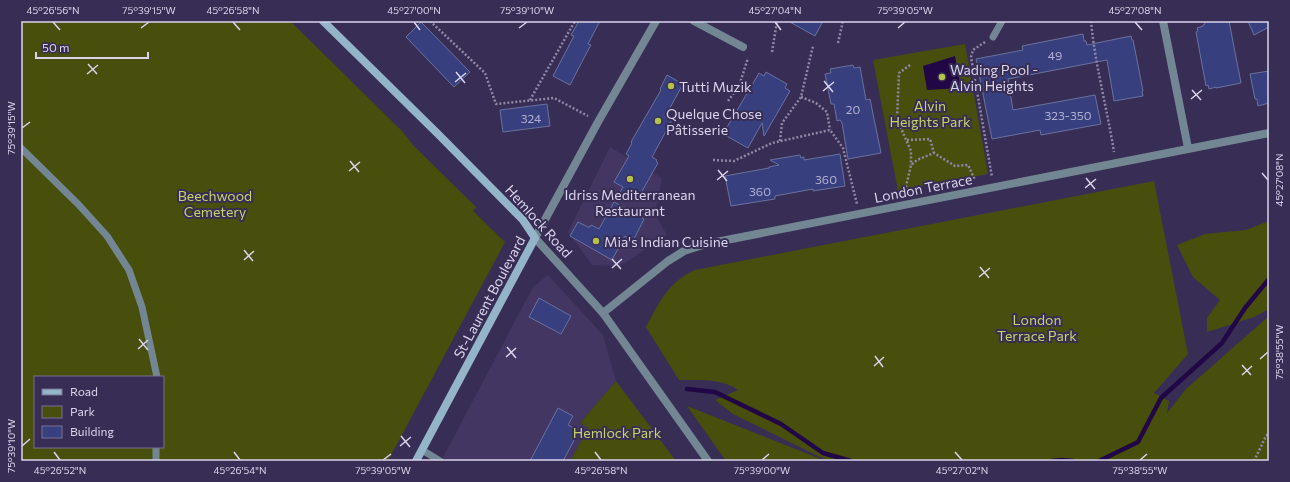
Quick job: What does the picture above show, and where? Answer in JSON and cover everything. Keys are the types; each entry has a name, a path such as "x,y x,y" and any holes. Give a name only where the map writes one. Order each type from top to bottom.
{"main road":[{"name":"Hemlock Road","path":"324,21 523,220 535,238"},
{"name":"St-Laurent Boulevard","path":"416,461 535,238"}],"street":[{"name":"St-Laurent Boulevard","path":"535,238 598,122 656,21"},
{"path":"694,21 743,47"},
{"path":"1163,21 1188,148"},
{"name":"London Terrace","path":"603,313 663,265 684,252 706,244 1269,133"},
{"name":"Hemlock Road","path":"535,238 603,313 708,461"}],"lane":[{"path":"993,37 1002,21"},
{"path":"21,148 78,204 107,236 129,270 142,308 157,376"},
{"path":"156,448 156,461"},
{"path":"422,450 440,461"}],"path":[{"path":"430,21 484,73 496,104 554,98 598,122"},
{"path":"530,101 575,21"},
{"path":"772,52 777,21"},
{"path":"838,43 843,21"},
{"path":"1091,21 1094,50 1110,124 1116,162"},
{"path":"993,37 973,50 971,57 994,187"},
{"path":"780,140 782,123 802,97 813,46"},
{"path":"728,101 739,86 748,57"},
{"path":"906,205 904,195 911,165 911,151 897,119 899,73 910,65"},
{"path":"802,97 816,103 827,112 830,130 843,148 860,214"},
{"path":"713,160 734,161 780,140 830,130"},
{"path":"907,140 930,139 934,153 955,166 968,165 979,190"},
{"path":"911,165 917,160 934,153"},
{"path":"1254,461 1266,436 1269,433"}],"shaded area":[{"name":"Wading Pool - Alvin Heights","path":"955,56 961,88 927,90 923,66"},
{"path":"610,147 662,178 655,214 667,235 620,266 592,265 568,232"},
{"path":"548,275 603,335 616,381 580,423 588,428 570,461 441,461 533,287"}],"green space":[{"name":"Beechwood Cemetery","path":"21,21 290,21 402,131 413,145 476,207 473,211 505,242 388,461 21,461"},
{"name":"Alvin Heights Park","path":"965,44 988,174 898,191 873,60"},
{"name":"London Terrace Park","path":"1154,181 1188,354 1154,393 1169,401 1167,413 1186,389 1269,316 1269,461 828,461 733,414 715,400 738,390 732,386 710,380 679,380 646,327 665,294 671,287 695,270"},
{"path":"1269,221 1269,309 1254,317 1207,332 1207,318 1220,300 1193,277 1177,245 1205,234 1246,230"},
{"name":"Hemlock Park","path":"616,381 676,461 570,461 588,428 580,423"},
{"path":"687,406 826,461 726,461"}],"building":[{"path":"579,21 600,21 588,44 591,45 570,85 553,76 574,36 571,35"},
{"path":"788,21 823,21 815,36"},
{"path":"1204,21 1229,21 1241,83 1209,89 1208,85 1206,86 1196,32 1198,31 1197,28 1205,24"},
{"path":"1248,21 1269,21 1269,27 1254,35"},
{"path":"421,22 470,72 454,87 406,37"},
{"path":"1083,34 1084,41 1086,41 1087,45 1131,36 1143,96 1114,101 1107,60 1008,79 1013,110 1095,95 1101,124 1041,135 1040,130 992,139 976,59 1023,50 1022,46"},
{"path":"853,65 854,68 860,67 866,100 870,99 881,153 848,159 842,123 840,120 837,121 834,104 831,104 825,74 831,73 830,69"},
{"path":"1269,71 1269,103 1258,106 1257,99 1255,99 1250,74"},
{"path":"766,72 787,84 785,88 790,91 764,136 762,123 748,148 723,134 759,73 764,76"},
{"path":"667,75 683,84 665,117 672,120 652,157 657,160 656,161 658,163 641,193 617,197 623,187 614,182 629,156 626,154 632,143 631,142 661,90 660,89"},
{"path":"547,104 550,126 503,132 500,110"},
{"path":"840,154 845,186 813,191 813,189 775,196 775,199 731,206 725,176 779,165 770,160 800,155 801,158 804,157 804,160"},
{"path":"614,202 644,219 633,241 625,236 612,260 570,236 578,222 588,227 591,225 599,229"},
{"path":"539,298 571,316 561,334 529,317"},
{"path":"558,408 573,416 568,425 579,431 563,461 530,461"}],"waterway":[{"path":"1099,461 1138,442 1161,398 1222,343 1245,308 1269,279"},
{"path":"687,389 715,392 781,424 823,453 851,461"},
{"path":"1052,461 1073,461"}],"place":[{"name":"Wading Pool - Alvin Heights","path":"942,77"},
{"name":"Tutti Muzik","path":"671,86"},
{"name":"Quelque Chose Pâtisserie","path":"658,121"},
{"name":"Idriss Mediterranean Restaurant","path":"630,179"},
{"name":"Mia's Indian Cuisine","path":"596,241"}]}
